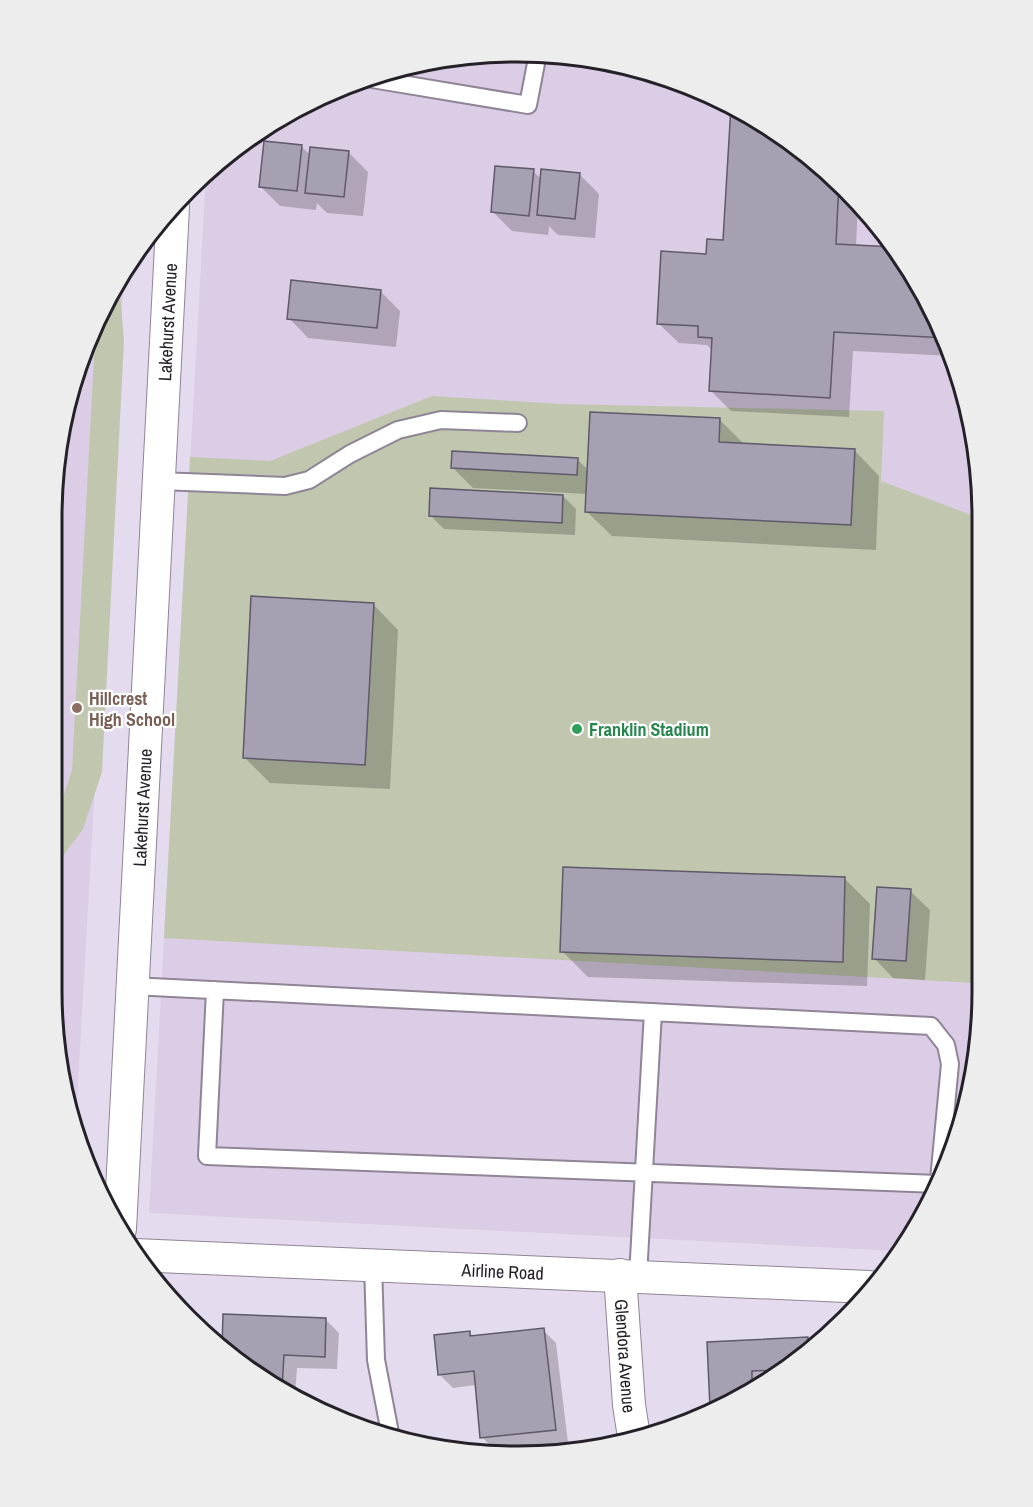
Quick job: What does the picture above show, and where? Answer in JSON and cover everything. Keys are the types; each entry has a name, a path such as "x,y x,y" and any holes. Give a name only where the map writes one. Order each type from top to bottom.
{"street":[{"name":"Lakehurst Avenue","path":"121,1216 172,218"},
{"name":"Airline Road","path":"147,1256 862,1287"},
{"name":"Glendora Avenue","path":"629,1276 629,1405 633,1430"}],"lane":[{"path":"385,81 528,105 536,62"},
{"path":"159,481 285,486 309,480 350,454 398,430 441,420 518,423"},
{"path":"132,986 931,1026 946,1045 950,1064 942,1151"},
{"path":"215,990 207,1156 930,1182"},
{"path":"629,1276 643,1173 653,1012"},
{"path":"373,1265 376,1360 389,1427"}],"shaded area":[{"path":"487,62 546,62 576,65 634,77 691,96 718,108 769,138 817,174 859,216 895,264 925,315 947,370 963,428 968,457 972,516 971,1020 968,1050 956,1108 937,1165 925,1192 889,1251 149,1213 205,185 264,138 315,108 342,96 399,77 457,65"},
{"name":"Hillcrest High School","path":"123,287 77,1107 65,1050 62,1020 62,487 65,457 77,399 96,342"}],"green space":[{"path":"120,293 124,341 102,772 83,829 62,857 62,801 72,770 95,346"},
{"name":"Franklin Stadium","path":"432,396 562,404 884,411 881,481 972,515 972,983 164,938 190,457 270,461"}],"building":[{"path":"730,115 769,138 817,174 838,195 836,244 882,246 911,289 935,337 834,332 830,398 709,391 712,338 698,337 698,326 657,324 661,251 706,254 707,239 723,240"},
{"path":"264,141 302,145 297,191 259,187"},
{"path":"310,147 349,151 344,197 305,193"},
{"path":"495,166 534,169 529,216 491,212"},
{"path":"541,169 580,173 575,219 537,215"},
{"path":"291,280 381,290 377,328 287,319"},
{"path":"590,412 720,418 719,442 855,449 851,525 585,512"},
{"path":"452,451 578,458 577,475 451,468"},
{"path":"430,488 563,495 562,523 429,516"},
{"path":"251,596 374,603 365,765 243,758"},
{"path":"563,867 845,877 843,962 560,952"},
{"path":"877,887 911,889 906,961 872,959"},
{"path":"223,1314 326,1318 325,1357 284,1355 282,1381 222,1338"},
{"path":"544,1328 556,1430 480,1438 474,1371 438,1375 434,1335 470,1331 470,1336"},
{"path":"808,1337 808,1340 769,1369 752,1371 752,1380 710,1403 707,1342"}],"place":[{"name":"Hillcrest High School","path":"77,708"},
{"name":"Franklin Stadium","path":"577,729"}]}
